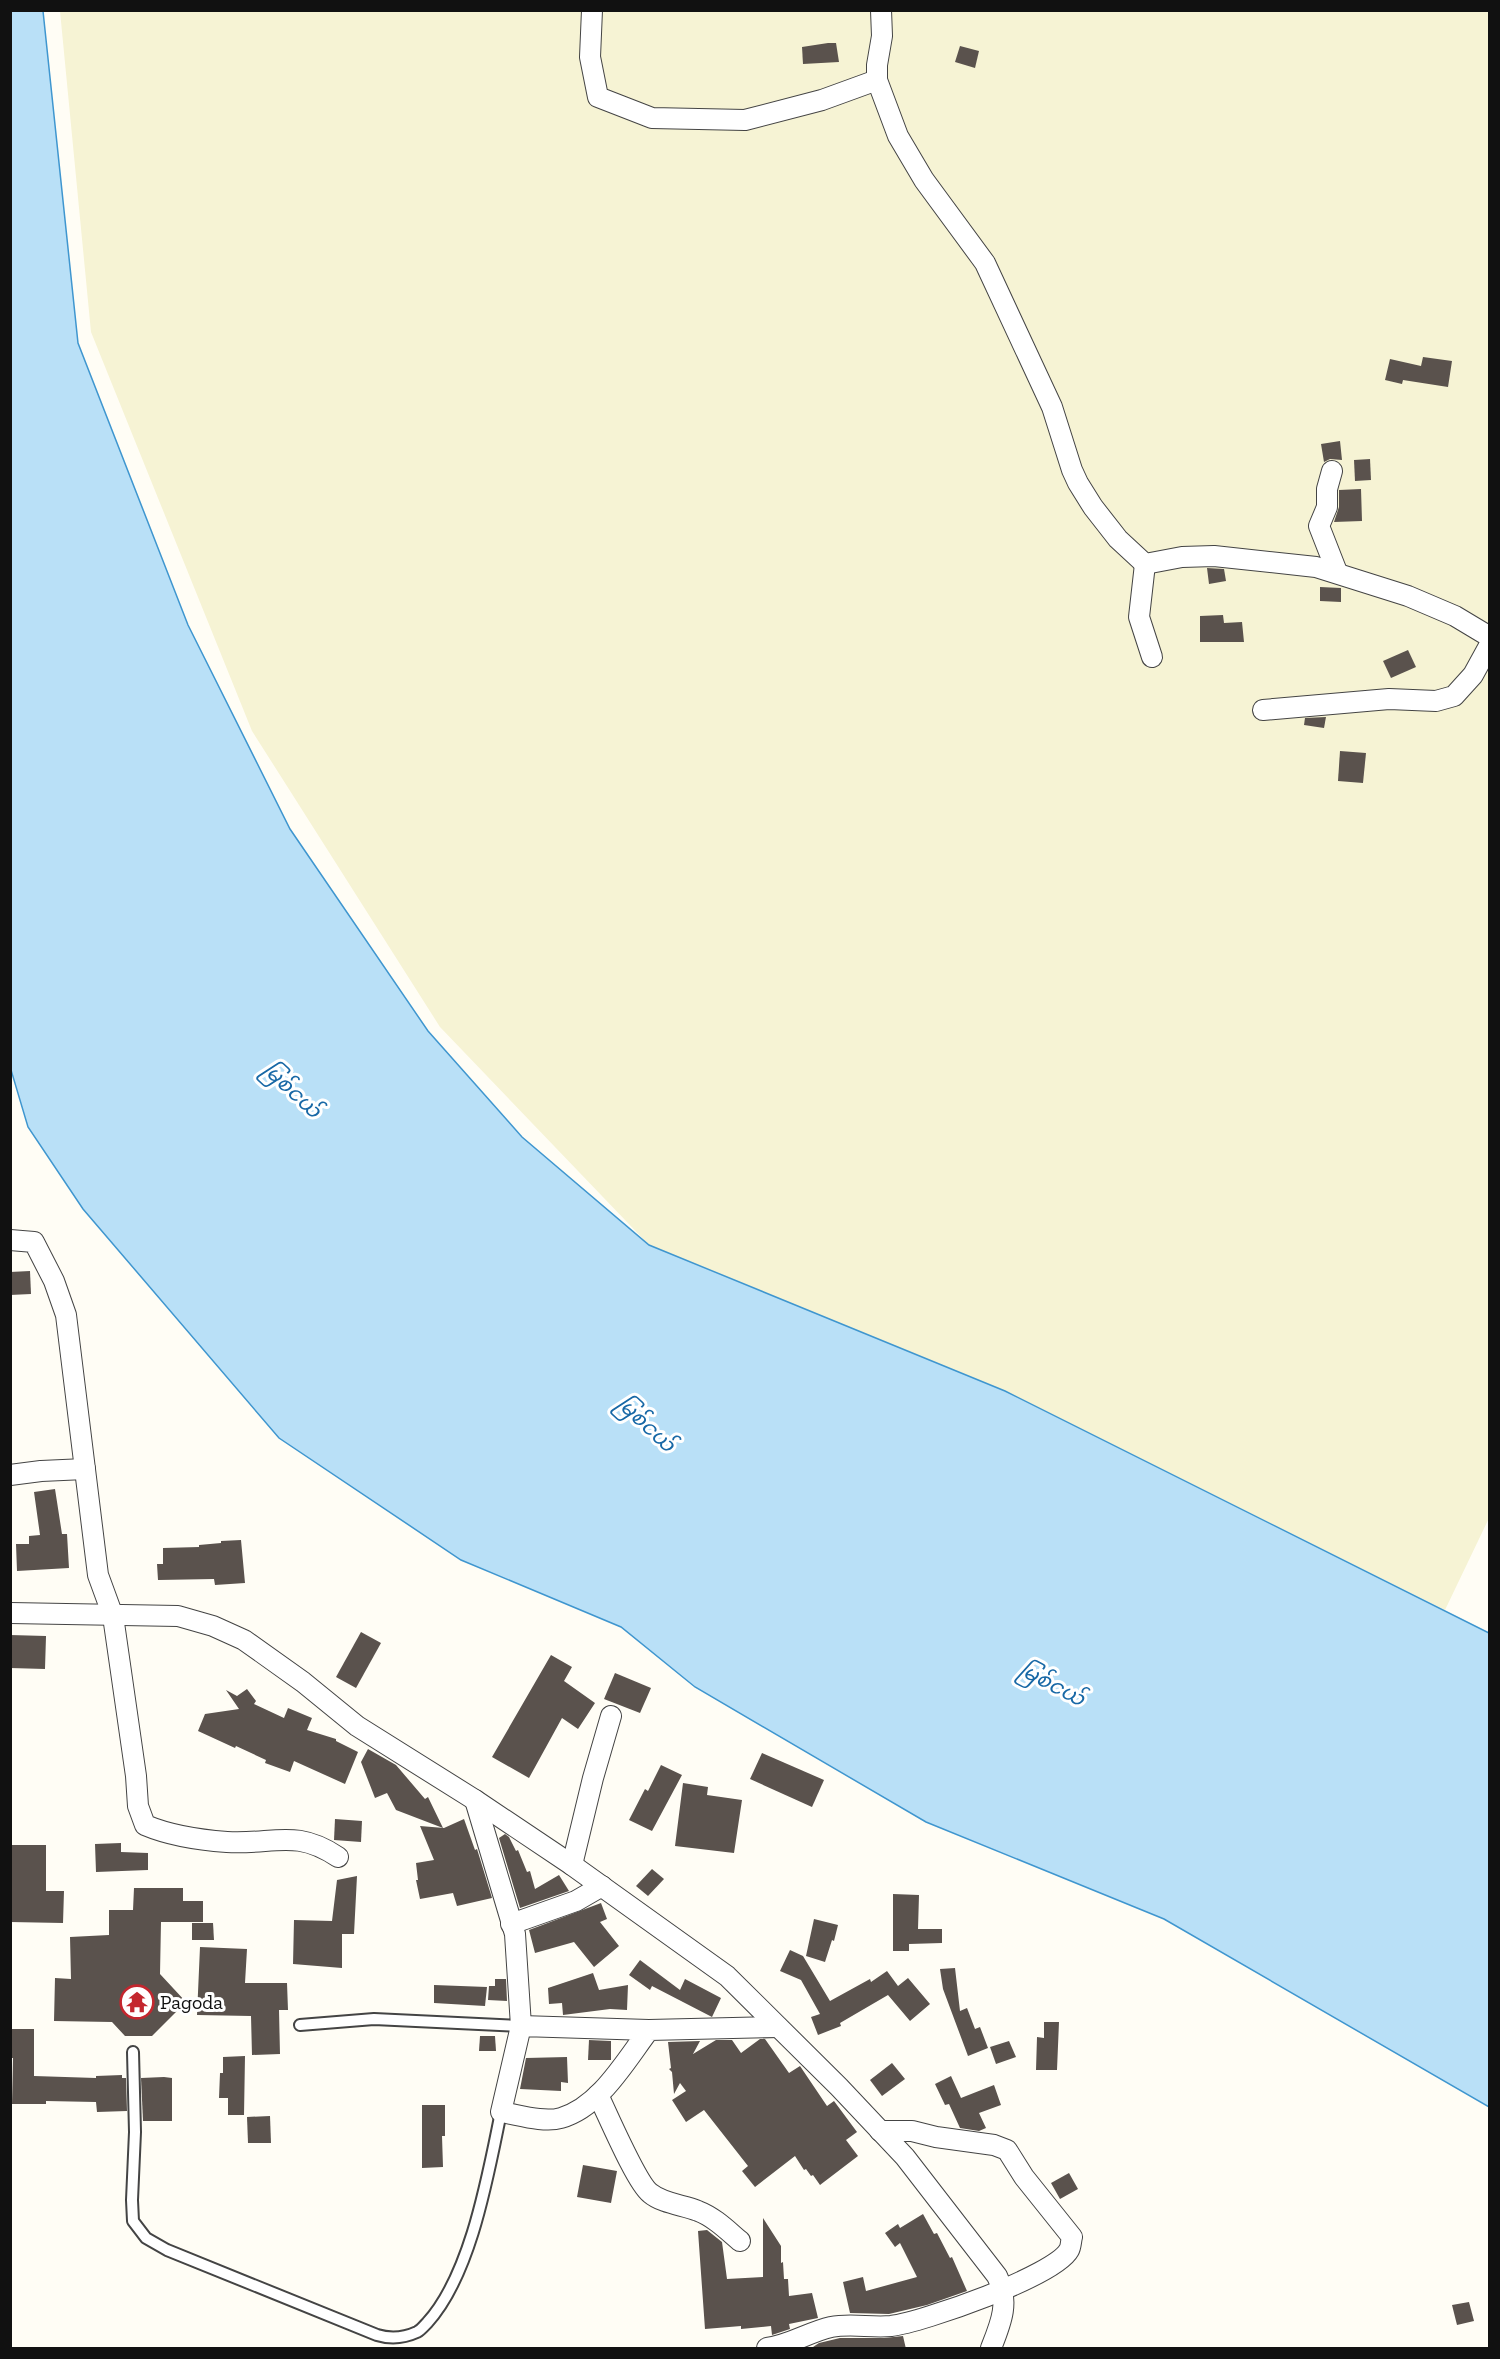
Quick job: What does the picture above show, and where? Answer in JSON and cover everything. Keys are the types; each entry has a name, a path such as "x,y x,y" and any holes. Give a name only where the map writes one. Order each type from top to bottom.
{"street":[{"path":"592,10 590,57 598,97 652,118 745,120 822,100 877,80"},
{"path":"881,10 882,36 877,80 898,135 924,180 985,263 1052,407 1071,470 1078,483 1118,539 1145,564"},
{"path":"1332,471 1327,489 1327,507 1319,526 1336,572"},
{"path":"1145,564 1182,557 1214,556 1316,567 1417,600 1455,616 1490,637"},
{"path":"1145,564 1139,617 1152,657"},
{"path":"1263,710 1389,699 1436,701 1454,696 1473,675 1490,644"},
{"path":"10,1239 34,1242 54,1281 66,1315 98,1575 113,1616 134,1755 138,1806 145,1825 167,1834 227,1842 292,1838 320,1845 338,1857"},
{"path":"10,1475 85,1469"},
{"path":"10,1613 178,1616 213,1626 244,1640 357,1726 475,1800 572,1865 727,1976 905,2157 982,2254 1004,2289 1004,2307 992,2349"},
{"path":"572,1865 611,1716"},
{"path":"475,1800 515,1934 521,2026 501,2112 541,2118 560,2118 582,2107 598,2095 649,2030"},
{"path":"512,1924 576,1901 602,1886"},
{"path":"521,2026 649,2030 778,2027"},
{"path":"598,2095 635,2169 650,2193 676,2205 699,2211 740,2241"},
{"path":"766,2349 782,2346 832,2327 893,2326 964,2305 1022,2283 1058,2262 1070,2250 1072,2236 1024,2177 1007,2150 994,2145 936,2137 912,2131 880,2131"}],"lane":[{"path":"300,2025 374,2019 521,2026"},
{"path":"133,2052 135,2132 132,2200 134,2221 146,2238 167,2250 391,2339 418,2332 437,2311 455,2280 478,2209 501,2112"}],"shaded area":[{"path":"60,11 1489,11 1490,1516 1445,1610 1005,1391 649,1245 440,1027 252,731 91,332"}],"water":[{"name":"မြစ်ငယ်","path":"10,11 43,11 78,343 188,625 290,829 428,1031 522,1137 649,1245 1005,1391 1489,1633 1489,2107 1164,1919 926,1822 695,1687 621,1627 461,1560 279,1438 83,1209 28,1127 11,1070"}],"building":[{"path":"836,43 839,62 803,64 802,47"},
{"path":"960,46 979,51 975,68 955,62"},
{"path":"1423,357 1452,361 1448,387 1403,380 1402,384 1385,380 1390,359 1421,366"},
{"path":"1340,441 1342,460 1330,459 1324,462 1321,444"},
{"path":"1370,459 1371,480 1355,481 1354,460"},
{"path":"1361,489 1362,521 1334,522 1339,507 1339,490"},
{"path":"1207,568 1224,569 1226,581 1209,584"},
{"path":"1320,587 1341,588 1341,602 1320,601"},
{"path":"1223,615 1224,623 1242,622 1244,642 1200,642 1200,616"},
{"path":"1408,650 1416,667 1391,678 1383,661"},
{"path":"1326,717 1324,728 1304,725 1305,718"},
{"path":"1340,751 1366,753 1363,783 1338,781"},
{"path":"30,1271 31,1294 10,1295 10,1272"},
{"path":"55,1489 62,1534 67,1534 69,1568 17,1571 16,1544 29,1544 29,1536 40,1535 34,1492"},
{"path":"241,1540 245,1583 215,1585 214,1579 158,1580 157,1564 163,1564 163,1548 199,1547 199,1545 221,1543 221,1541"},
{"path":"361,1632 381,1643 356,1688 336,1677"},
{"path":"10,1635 46,1636 45,1669 10,1668"},
{"path":"551,1655 572,1667 564,1681 595,1703 578,1729 562,1718 529,1778 492,1757"},
{"path":"615,1673 651,1688 640,1713 604,1699"},
{"path":"247,1689 256,1701 254,1704 284,1718 288,1708 312,1718 307,1730 336,1739 358,1752 345,1784 294,1761 290,1772 265,1763 266,1760 198,1731 205,1714 239,1709 226,1690 237,1696"},
{"path":"368,1749 396,1765 425,1799 428,1797 443,1828 396,1810 387,1793 375,1798 361,1762"},
{"path":"762,1753 824,1780 812,1807 750,1779"},
{"path":"661,1765 682,1775 652,1831 629,1820 645,1789 648,1791"},
{"path":"683,1783 708,1787 707,1795 742,1800 734,1853 675,1846"},
{"path":"335,1819 362,1821 361,1842 334,1840"},
{"path":"464,1819 475,1850 477,1849 492,1898 457,1906 453,1893 420,1899 416,1880 418,1880 416,1863 434,1860 420,1826 444,1828"},
{"path":"505,1834 516,1851 518,1850 527,1872 530,1871 535,1889 559,1875 569,1891 520,1908 499,1838"},
{"path":"121,1843 121,1852 148,1853 148,1870 96,1872 95,1844"},
{"path":"10,1845 46,1845 46,1891 64,1891 63,1923 10,1922"},
{"path":"652,1869 664,1879 648,1896 636,1886"},
{"path":"357,1876 354,1934 342,1934 342,1968 293,1964 294,1920 332,1921 337,1880"},
{"path":"134,1888 183,1888 183,1901 203,1901 203,1922 161,1922 160,1974 186,2002 152,2036 125,2036 112,2022 54,2021 55,1978 71,1979 70,1937 109,1935 109,1910 133,1910"},
{"path":"893,1894 919,1895 918,1929 942,1929 942,1943 909,1944 909,1951 893,1951"},
{"path":"601,1903 607,1919 600,1922 619,1946 594,1967 574,1942 535,1953 529,1930"},
{"path":"814,1919 838,1925 825,1962 806,1956"},
{"path":"192,1923 213,1923 214,1940 192,1940"},
{"path":"200,1947 247,1949 245,1983 287,1983 288,2010 279,2010 280,2054 252,2055 251,2016 197,2015"},
{"path":"790,1950 803,1956 830,2001 870,1979 871,1982 887,1971 898,1986 908,1978 930,2004 910,2021 888,1995 840,2023 841,2026 818,2035 811,2017 820,2014 801,1980 780,1971"},
{"path":"640,1960 680,1990 685,1979 721,1998 712,2017 652,1986 650,1990 629,1975"},
{"path":"955,1968 960,2011 967,2008 975,2029 980,2027 988,2048 968,2056 943,1989 940,1969"},
{"path":"593,1973 599,1990 628,1985 627,2010 610,2009 563,2015 562,2003 549,2004 548,1988"},
{"path":"495,1979 506,1979 507,2001 488,2000 489,1986 495,1986"},
{"path":"434,1985 487,1987 485,2006 434,2003"},
{"path":"1044,2022 1059,2022 1057,2070 1036,2070 1037,2037 1044,2038"},
{"path":"10,2029 34,2029 34,2076 96,2078 96,2076 122,2075 122,2078 126,2078 127,2111 97,2112 96,2102 46,2101 46,2104 12,2104 13,2058 10,2058"},
{"path":"480,2036 495,2036 496,2051 479,2051"},
{"path":"760,2039 765,2039 789,2073 800,2066 827,2106 834,2101 857,2132 846,2140 858,2156 820,2185 813,2175 811,2176 806,2169 804,2170 795,2156 755,2187 742,2171 748,2166 704,2110 686,2122 672,2100 686,2091 680,2083 674,2094 672,2072 669,2069 671,2068 668,2042 700,2041 693,2054 716,2040 732,2040 741,2053"},
{"path":"589,2040 611,2041 611,2060 588,2060"},
{"path":"1009,2041 1016,2057 996,2064 990,2047"},
{"path":"245,2056 244,2115 228,2115 228,2098 219,2098 223,2057"},
{"path":"567,2057 568,2083 561,2082 561,2091 520,2089 526,2058"},
{"path":"892,2063 905,2079 882,2096 870,2080"},
{"path":"951,2076 961,2098 994,2085 1001,2105 979,2113 986,2128 979,2131 960,2128 949,2104 945,2105 935,2084"},
{"path":"141,2078 172,2078 172,2121 143,2121"},
{"path":"422,2105 445,2105 445,2136 442,2136 443,2167 422,2168"},
{"path":"270,2116 271,2143 248,2143 247,2117"},
{"path":"583,2165 617,2171 611,2203 577,2197"},
{"path":"1069,2173 1078,2189 1060,2199 1051,2183"},
{"path":"923,2214 934,2234 937,2233 950,2258 952,2257 967,2291 927,2305 889,2314 850,2313 843,2282 863,2277 866,2291 917,2277 900,2243 895,2247 885,2233 898,2224 900,2228"},
{"path":"763,2218 781,2246 781,2263 783,2262 784,2279 788,2279 789,2296 812,2293 818,2318 789,2324 790,2329 772,2335 771,2326 705,2329 698,2231 707,2230 722,2242 727,2279 763,2277"},
{"path":"1469,2302 1474,2321 1457,2325 1452,2305"},
{"path":"903,2336 906,2349 810,2349 819,2343 840,2338"}],"place":[{"name":"Pagoda","path":"137,2002"}]}
